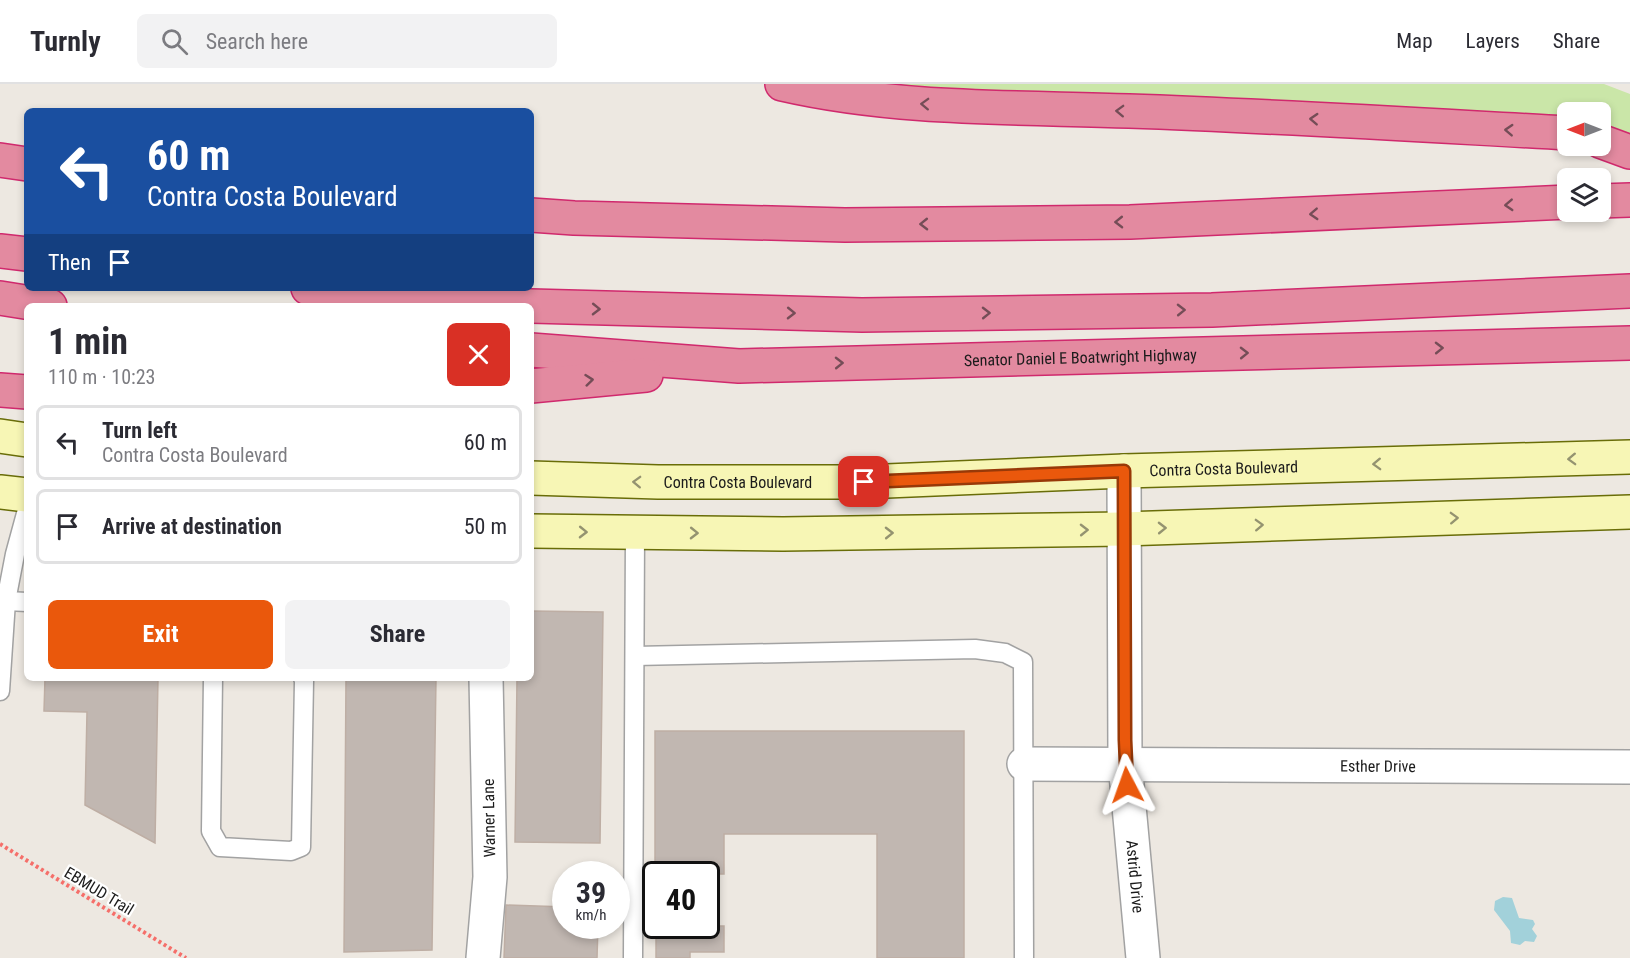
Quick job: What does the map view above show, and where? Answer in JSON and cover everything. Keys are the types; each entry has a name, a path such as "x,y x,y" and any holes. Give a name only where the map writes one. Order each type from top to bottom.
{"highway":[{"path":"782,84 813,91 902,103 1269,116 1557,132"},
{"path":"1611,145 1630,152"},
{"path":"0,160 24,164"},
{"path":"1611,201 1630,200"},
{"path":"534,214 574,218 845,225 1130,222 1557,203"},
{"path":"0,250 24,254"},
{"path":"344,291 489,303"},
{"path":"534,306 897,315 1212,310 1630,291"},
{"path":"0,298 31,303"},
{"name":"Senator Daniel E Boatwright Highway","path":"534,350 739,366 1630,343"},
{"path":"534,386 739,366"},
{"path":"0,390 24,392"}],"main road":[{"path":"0,436 24,440"},
{"name":"Contra Costa Boulevard","path":"534,478 658,482 864,482 1124,471 1630,457"},
{"path":"0,492 24,495"},
{"path":"534,531 783,534 1123,529 1630,512"}],"street":[{"name":"Astrid Drive","path":"1124,471 1125,763 1143,958"},
{"name":"Warner Lane","path":"483,958 490,877 486,681"},
{"name":"Esther Drive","path":"1024,764 1630,767"}],"lane":[{"path":"0,691 6,601 24,521"},
{"path":"633,958 635,532"},
{"path":"6,601 24,602"},
{"path":"635,656 975,649 1005,652 1023,662 1024,958"},
{"path":"213,681 211,831 220,847 291,851 301,847 304,681"}],"path":[{"name":"EBMUD Trail","path":"0,844 186,958"}],"green space":[{"path":"782,84 1604,84 1630,94 1630,134 1611,134 1611,102 1557,102 1557,132"}],"water":[{"path":"1503,897 1512,898 1519,918 1533,920 1535,924 1532,929 1537,936 1534,942 1525,941 1520,945 1511,943 1510,931 1494,910 1495,901"}],"building":[{"path":"534,611 603,612 600,843 515,842 517,681 534,681"},
{"path":"45,681 158,681 155,843 85,805 87,712 44,711"},
{"path":"346,681 436,681 432,950 344,952"},
{"path":"655,731 964,731 964,958 877,958 877,834 724,834 724,874 720,874 720,861 655,861"},
{"path":"506,905 552,907 552,939 598,939 597,958 504,958"},
{"path":"720,926 724,926 724,952 690,952 690,958 656,958 656,939 720,939"}],"route":[{"path":"864,482 1124,471 1123,575 1127,785"}]}
